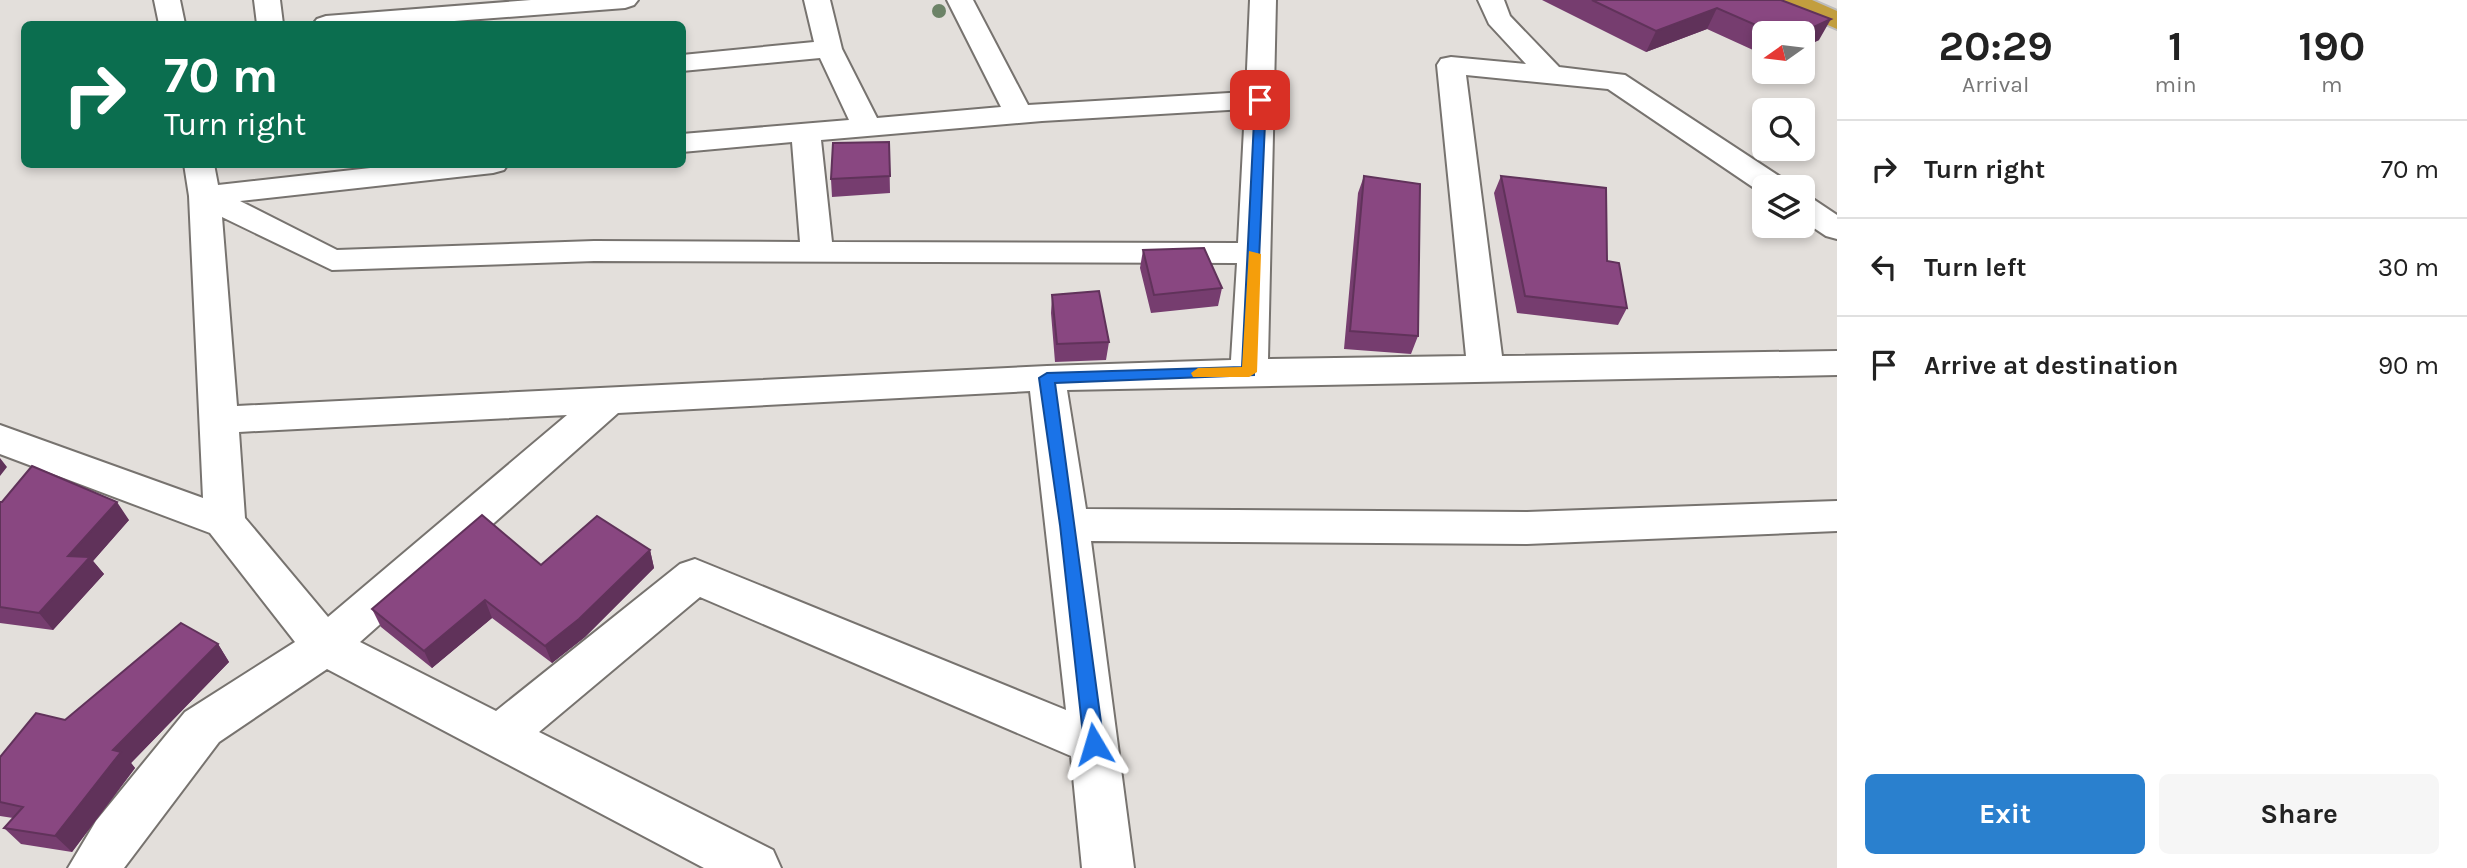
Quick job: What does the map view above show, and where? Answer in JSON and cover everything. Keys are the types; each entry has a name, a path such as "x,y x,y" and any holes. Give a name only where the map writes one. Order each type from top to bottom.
{"highway":[{"path":"1791,0 1837,21"},
{"path":"1829,0 1837,4"}],"street":[{"path":"167,0 171,21"},
{"path":"267,0 270,21"},
{"path":"363,21 625,0"},
{"path":"817,0 829,49 867,127"},
{"path":"960,0 1019,114"},
{"path":"1249,372 1263,0"},
{"path":"1491,0 1498,19 1551,75"},
{"path":"686,63 829,49"},
{"path":"1485,369 1451,65 1615,81 1756,175"},
{"path":"686,144 1019,114 1260,100"},
{"path":"806,132 817,252"},
{"path":"202,181 425,168"},
{"path":"202,181 332,260 594,251 1254,253"},
{"path":"202,181 221,421 226,522 325,646 755,868"},
{"path":"1815,215 1837,229"},
{"path":"221,421 1047,378 1249,372 1837,363"},
{"path":"1047,378 1068,525 1108,868"},
{"path":"94,868 114,838 202,727 325,646 609,400"},
{"path":"0,439 29,470 226,522"},
{"path":"1068,525 1527,528 1837,516"},
{"path":"500,736 695,576 1094,744"}],"building":[{"path":"1592,0 1781,0 1831,19 1815,26 1815,21 1752,21 1752,23 1717,8 1656,31"},
{"path":"889,142 890,176 831,179 833,143"},
{"path":"1364,176 1420,184 1418,336 1350,331"},
{"path":"1501,176 1606,188 1607,261 1619,263 1627,308 1525,296"},
{"path":"1204,248 1222,288 1154,295 1143,250"},
{"path":"1099,291 1109,342 1057,344 1052,295"},
{"path":"32,466 117,502 68,556 90,557 39,613 0,607 0,502"},
{"path":"482,515 541,565 597,516 650,550 579,619 545,646 485,600 424,651 372,609"},
{"path":"181,623 218,644 113,750 121,752 55,836 4,828 23,807 0,802 0,757 36,713 65,720"}],"slow traffic":[{"path":"1198,373 1249,372 1254,254"}],"route":[{"path":"1094,744 1068,525 1047,378 1249,372 1260,100"}]}
